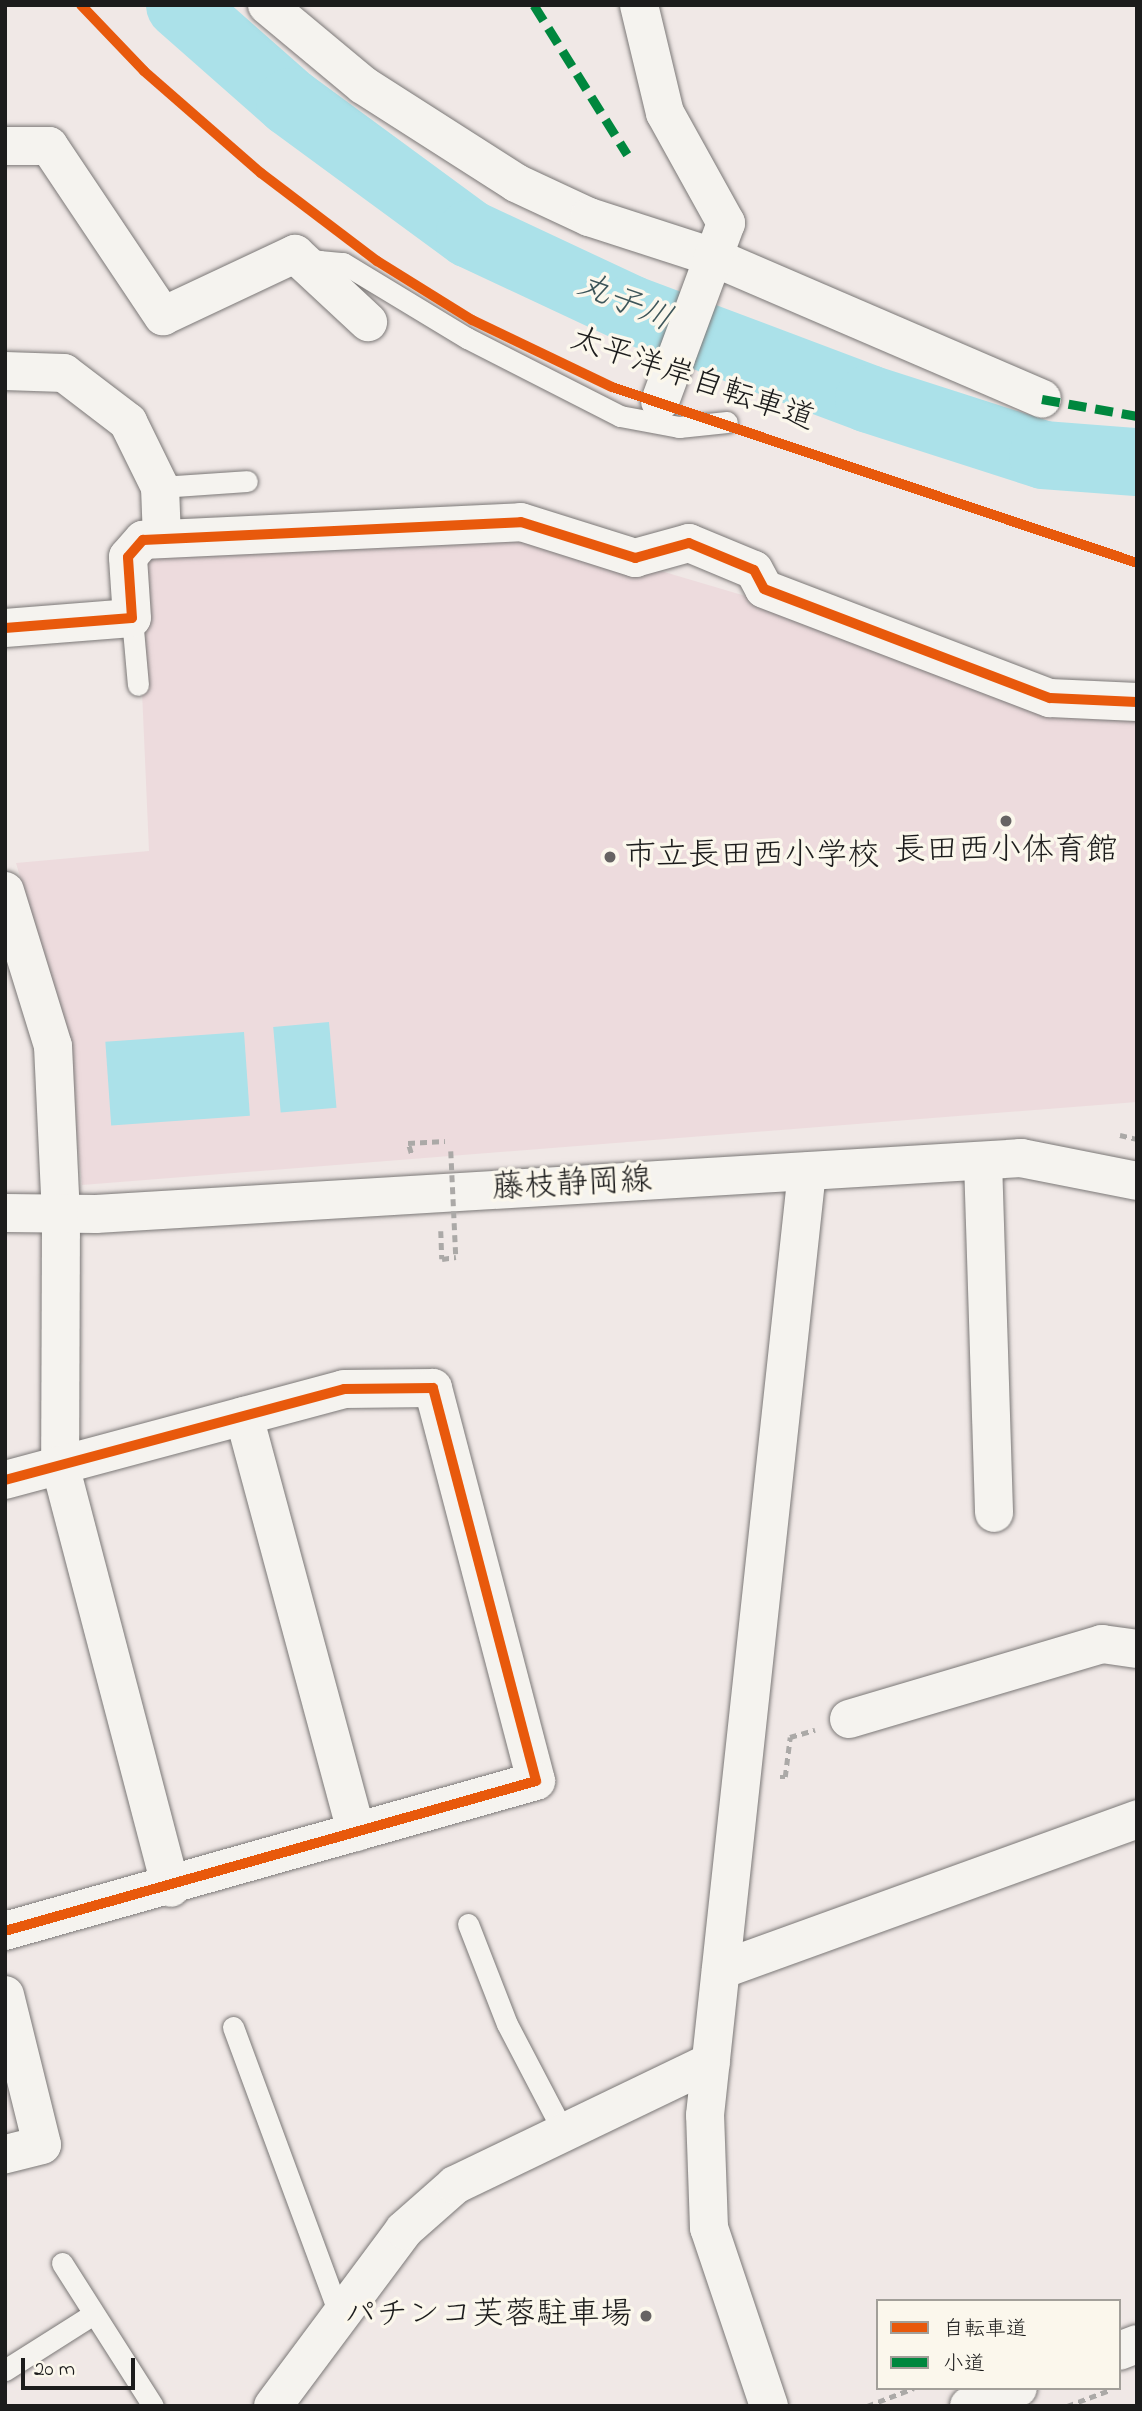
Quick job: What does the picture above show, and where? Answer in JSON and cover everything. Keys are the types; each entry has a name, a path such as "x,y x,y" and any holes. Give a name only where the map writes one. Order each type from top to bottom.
{"main road":[{"path":"267,5 363,85 516,183 589,217 1042,399"},
{"path":"639,5 665,113 726,223 662,394"},
{"path":"5,146 49,146 163,316 295,254 368,322"},
{"path":"5,371 64,373 128,422 160,487 162,538"},
{"path":"5,628 131,618 128,557 144,540 522,522 635,558 689,543 754,570 764,589 1050,698 1137,702"},
{"path":"5,891 53,1046 61,1213 60,1465 171,1888"},
{"path":"984,1161 994,1513"},
{"name":"藤枝静岡線","path":"5,1213 61,1213 984,1161 1079,1165 1137,1181"},
{"path":"769,2406 709,2228 711,2062 807,1172"},
{"path":"5,1480 344,1389 432,1388 536,1781 171,1888 5,1931"},
{"path":"244,1416 356,1832"},
{"path":"849,1719 1102,1644 1137,1649"},
{"path":"721,1970 1136,1818"},
{"path":"5,1995 41,2145 5,2154"},
{"path":"273,2406 404,2230 455,2185 562,2129 711,2062"},
{"path":"969,2406 1013,2390"}],"lane":[{"path":"312,269 319,261 343,263 467,338 620,416 679,427 727,422"},
{"path":"160,487 247,481"},
{"path":"131,618 138,685"},
{"path":"468,1924 507,2024 562,2129"},
{"path":"233,2027 340,2316"},
{"path":"62,2263 92,2315 153,2406"},
{"path":"5,2370 92,2315"}],"path":[{"path":"419,1153 408,1153 408,1143 445,1142"},
{"path":"429,1152 450,1151 456,1257 442,1259 440,1226"},
{"path":"743,1774 785,1777 790,1737 849,1719"},
{"path":"867,2406 909,2390"},
{"path":"1067,2406 1109,2390"}],"shaded area":[{"name":"市立長田西小学校","path":"553,539 1137,712 1137,1102 82,1185 66,1034 16,863 149,851 136,554"}],"water":[{"path":"329,1022 336,1108 281,1113 273,1027"},
{"path":"244,1032 250,1116 111,1125 105,1042"}],"waterway":[{"name":"丸子川","path":"180,5 290,102 470,234 630,309 869,399 1043,455 1137,462"}],"marked path":[{"path":"534,5 627,154"},
{"path":"1042,399 1137,416"}],"cycle path":[{"name":"太平洋岸自転車道","path":"81,5 144,71 261,173 377,261 472,320 612,387 1137,563"},
{"path":"5,628 132,618 128,557 143,540 521,522 635,558 689,543 754,570 764,589 1050,698 1137,702"},
{"path":"5,1480 344,1389 433,1388 536,1781 5,1931"}],"place":[{"name":"長田西小体育館","path":"1006,821"},
{"name":"市立長田西小学校","path":"610,857"},
{"name":"パチンコ芙蓉駐車場","path":"646,2316"}]}
